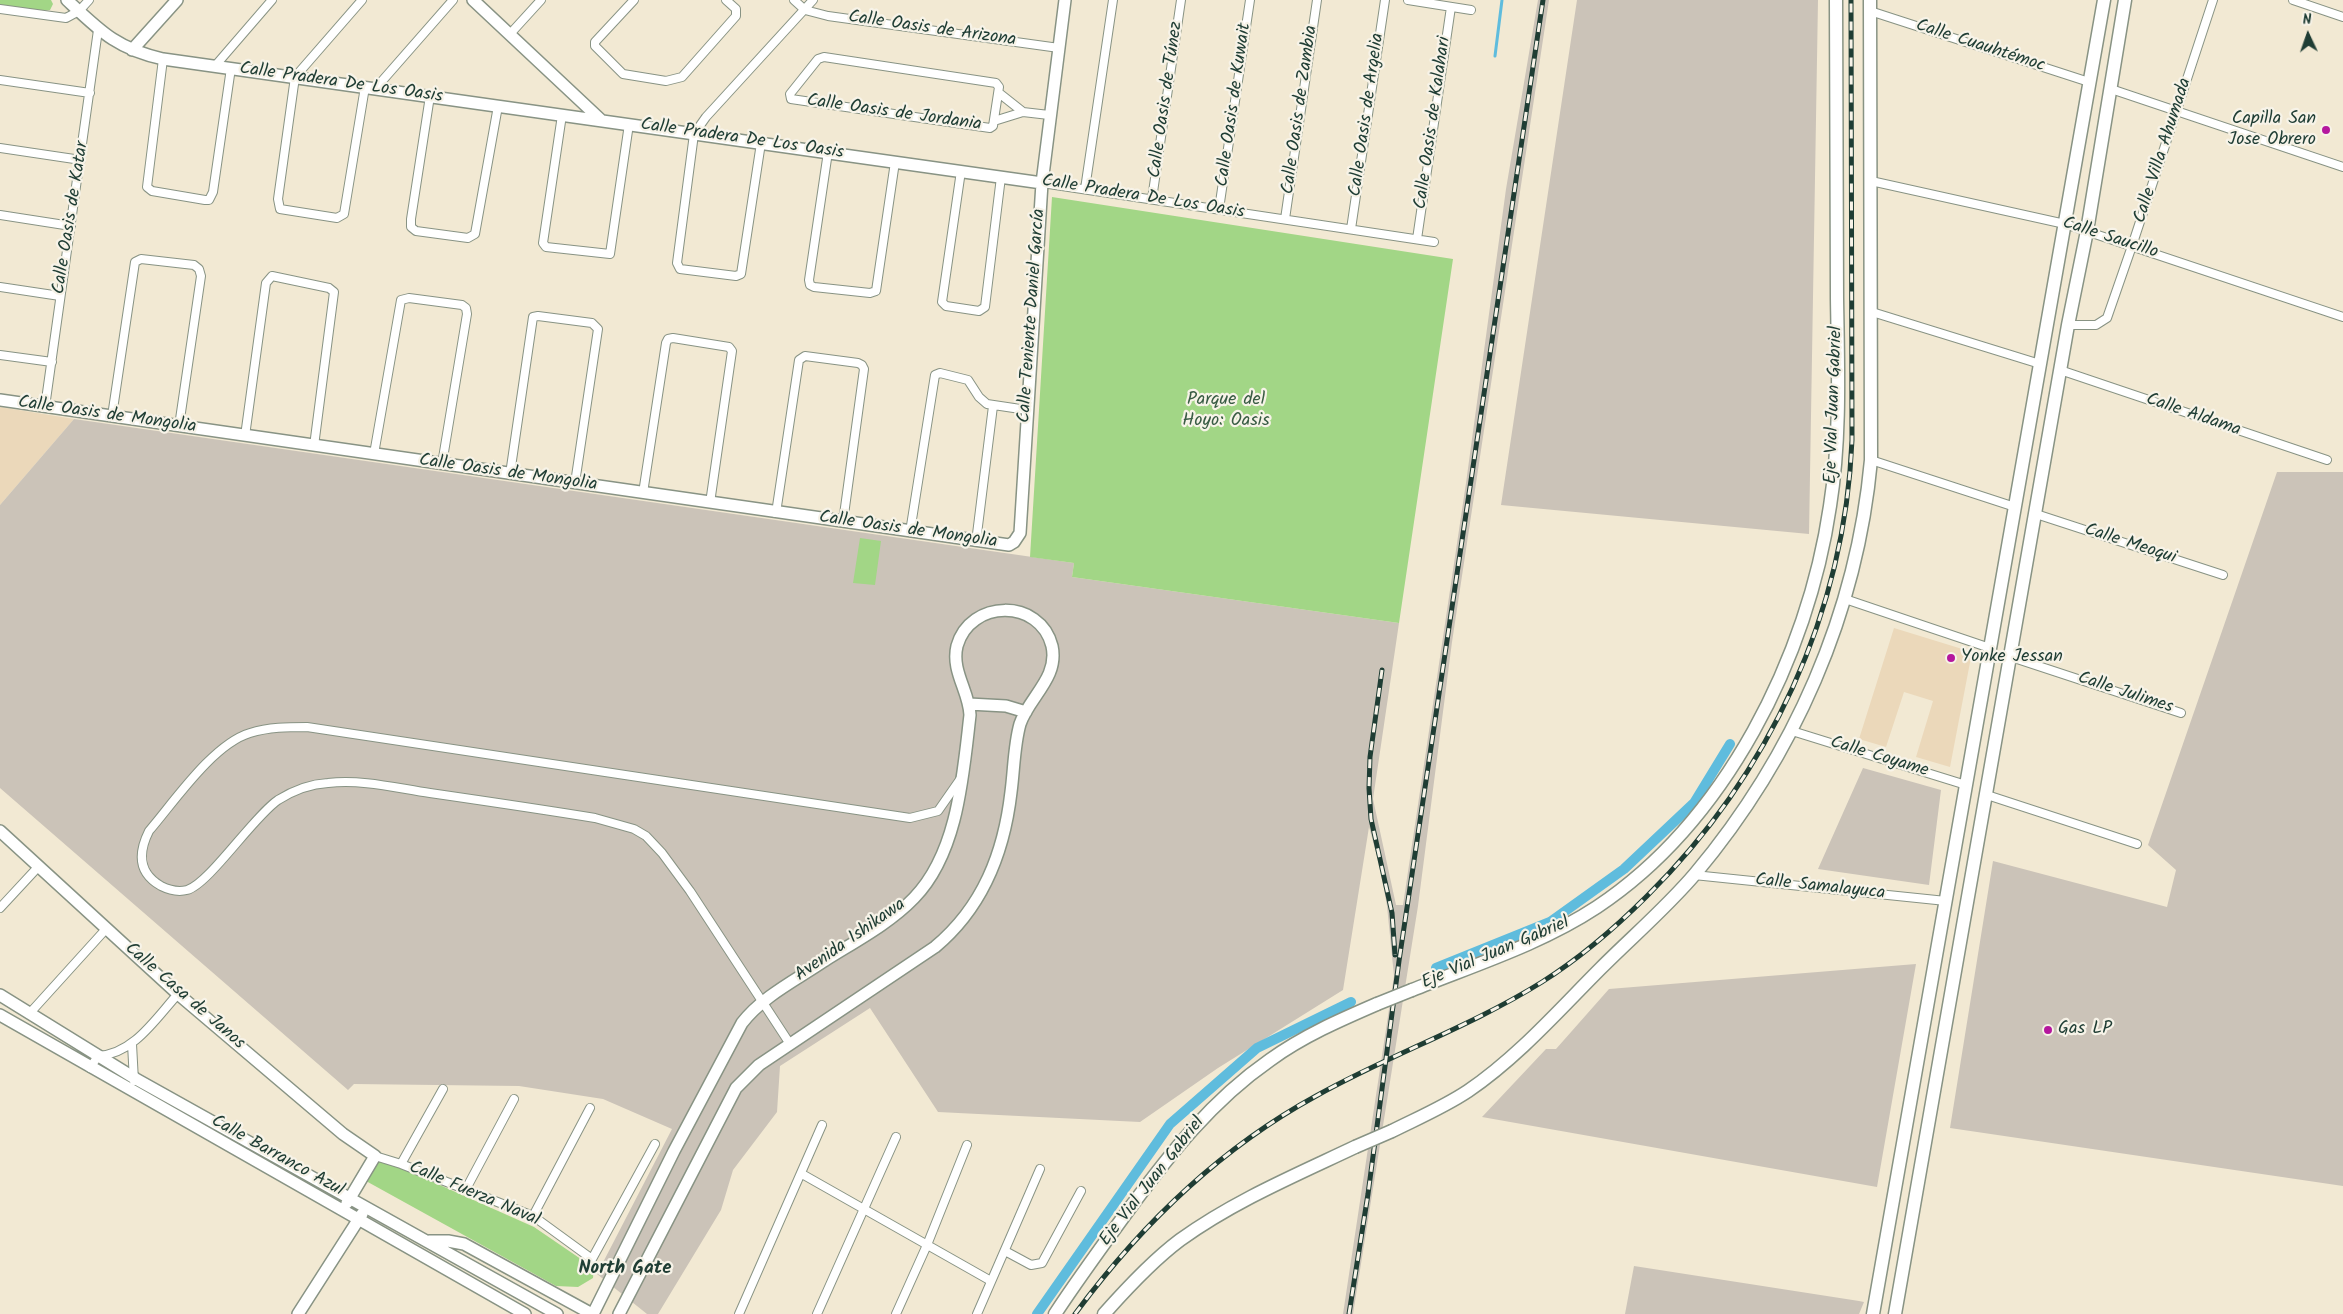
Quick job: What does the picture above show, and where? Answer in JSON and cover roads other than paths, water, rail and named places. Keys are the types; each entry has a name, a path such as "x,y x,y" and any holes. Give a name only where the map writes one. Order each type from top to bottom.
{"main road":[{"name":"Eje Vial Juan Gabriel","path":"1055,1314 1181,1140 1214,1106 1250,1074 1286,1049 1322,1028 1558,929 1597,907 1636,877 1685,830 1713,795 1761,716 1786,662 1812,589 1822,551 1837,455 1836,0"},
{"path":"1873,1314 2104,0"},
{"path":"1895,1314 2060,370 2087,231 2125,0"},
{"name":"Eje Vial Juan Gabriel","path":"1104,1314 1149,1267 1200,1226 1262,1191 1392,1131 1453,1100 1494,1072 1694,876 1745,809 1792,731 1827,654 1845,599 1861,531 1871,460 1870,6"},
{"path":"1928,1007 1948,1010"}],"street":[{"name":"Calle Pradera De Los Oasis","path":"67,0 98,30 113,41 132,50 163,59 961,171 1434,242"},
{"path":"0,9 63,18 70,17 79,11 89,0"},
{"path":"132,50 177,0"},
{"path":"215,66 272,0"},
{"path":"362,0 295,77 278,199 278,207 284,211 337,218 344,214 370,88 453,0"},
{"path":"473,0 601,120"},
{"path":"510,34 541,0"},
{"path":"634,0 595,42 595,46 623,74 672,81 682,77 736,16 736,10 726,0"},
{"path":"794,0 805,10"},
{"path":"761,143 741,274 736,276 682,270 678,267 677,263 694,134 706,117 813,0"},
{"name":"Calle Teniente Daniel García","path":"1014,542 1020,533 1042,183 1065,0"},
{"path":"1086,189 1113,0"},
{"name":"Calle Oasis de Túnez","path":"1152,200 1182,0"},
{"name":"Calle Oasis de Kuwait","path":"1219,210 1250,0"},
{"name":"Calle Oasis de Zambia","path":"1285,219 1317,0"},
{"name":"Calle Oasis de Argelia","path":"1351,229 1385,0"},
{"path":"1408,0 1471,10"},
{"name":"Calle Villa Ahumada","path":"2068,326 2096,325 2104,322 2132,246 2213,0"},
{"path":"2293,0 2343,17"},
{"name":"Calle Cuauhtémoc","path":"1870,6 2089,82"},
{"name":"Calle Oasis de Kalahari","path":"1417,239 1451,7"},
{"name":"Calle Oasis de Arizona","path":"805,10 843,18 1059,48"},
{"name":"Calle Oasis de Katar","path":"45,407 98,30"},
{"name":"Calle Oasis de Jordania","path":"824,57 996,83 999,86 994,121 993,126 990,128 793,100 789,96 818,59 824,57"},
{"path":"163,59 147,187 152,191 205,200 211,198 213,192 231,68"},
{"path":"0,80 90,93"},
{"path":"2111,89 2343,167"},
{"name":"Calle Oasis de Jordania","path":"998,93 1023,112"},
{"path":"430,96 411,219 411,227 416,232 468,238 476,234 498,106"},
{"name":"Calle Oasis de Jordania","path":"994,121 1023,112 1049,116"},
{"path":"562,115 543,243 546,247 610,254 629,124"},
{"path":"0,148 81,160"},
{"path":"828,152 809,280 810,285 814,287 870,293 876,291 895,162"},
{"path":"961,171 942,302 946,306 979,311 985,307 1001,177"},
{"name":"Calle Saucillo","path":"1871,181 2065,224 2343,318"},
{"path":"0,215 71,226"},
{"path":"112,416 135,262 141,259 194,265 199,269 201,276 179,426"},
{"path":"245,436 266,283 272,276 329,288 334,292 314,446"},
{"path":"0,287 60,296"},
{"path":"374,454 401,300 409,298 462,305 466,308 467,314 442,464"},
{"path":"1872,312 2040,364"},
{"path":"510,474 533,317 538,316 592,323 598,329 575,484"},
{"path":"643,493 666,343 668,339 673,338 729,347 732,351 710,503"},
{"path":"0,355 52,362"},
{"path":"776,513 799,360 802,356 858,363 863,367 843,522"},
{"name":"Calle Aldama","path":"2060,370 2327,460"},
{"path":"910,532 934,376 940,372 965,378 971,382 982,401 993,406 1027,410"},
{"name":"Calle Oasis de Mongolia","path":"0,400 1003,546 1014,542"},
{"path":"976,542 993,406"},
{"path":"1871,460 2015,507"},
{"name":"Calle Meoqui","path":"2036,514 2223,575"},
{"path":"1845,599 1990,648"},
{"name":"Avenida Ishikawa","path":"592,1314 734,1034 751,1012 893,916 915,897 928,881 947,846 961,778 970,715 969,704 956,664 961,636 978,618 990,612 1004,609 1017,610 1031,616 1045,630 1052,647 1053,657 1049,677 1026,712 1020,726 1003,839 988,880 978,900 950,935 935,947 758,1065 736,1088 622,1311"},
{"name":"Calle Julimes","path":"2011,657 2181,713"},
{"path":"969,704 1006,706 1026,712"},
{"path":"790,1044 690,891 662,853 640,833 608,820 382,785 330,782 310,785 276,801 252,824 202,881 187,890 173,890 152,880 142,866 141,849 149,832 216,753 248,733 274,728 307,728 910,818 938,811 961,778"},
{"name":"Calle Coyame","path":"1792,731 1966,785"},
{"path":"1987,795 2137,844"},
{"name":"Calle Casa de Janos","path":"0,831 178,994 343,1134 374,1156"},
{"path":"0,908 39,866"},
{"name":"Calle Samalayuca","path":"1694,876 1946,901"},
{"path":"28,1014 106,929"},
{"path":"90,1068 98,1056 118,1052 132,1044 178,994"},
{"name":"Calle Barranco Azul","path":"0,995 136,1079 557,1314"},
{"name":"Calle Barranco Azul","path":"0,1015 90,1068 525,1314"},
{"path":"129,1090 136,1079 132,1044"},
{"path":"401,1164 443,1090"},
{"path":"466,1189 514,1099"},
{"path":"533,1216 590,1108"},
{"path":"739,1314 822,1125"},
{"path":"817,1314 896,1137"},
{"name":"Calle Fuerza Naval","path":"374,1156 401,1164 533,1216 591,1259 594,1258 655,1144"},
{"path":"896,1314 967,1145"},
{"path":"342,1211 374,1156"},
{"path":"977,1314 1040,1169"},
{"path":"802,1174 992,1281"},
{"path":"1004,1251 1031,1265 1042,1263 1081,1191"},
{"path":"298,1314 366,1207"},
{"path":"427,1241 448,1241 464,1244 592,1314"}],"waterway":[{"path":"1495,56 1502,0"},
{"path":"1436,968 1550,922 1624,869 1694,803 1730,744"},
{"path":"1037,1314 1170,1124 1257,1048 1351,1002"}],"railway":[{"path":"1349,1314 1368,1194 1399,961 1543,0"},
{"path":"1075,1314 1126,1250 1154,1220 1214,1165 1247,1140 1280,1117 1344,1081 1515,998 1556,973 1597,942 1647,896 1691,849 1730,798 1764,744 1793,688 1816,628 1834,567 1846,504 1852,440 1851,0"},
{"path":"1382,670 1370,757 1369,788 1371,819 1392,913 1395,955"}],"place":[{"name":"Capilla San Jose Obrero","path":"2326,130"},
{"name":"Yonke Jessan","path":"1951,658"},
{"name":"Gas LP","path":"2048,1030"}],"district":[{"name":"North Gate","path":"625,1270"}],"park label":[{"name":"Parque del Hoyo: Oasis","path":"1226,411"}]}
